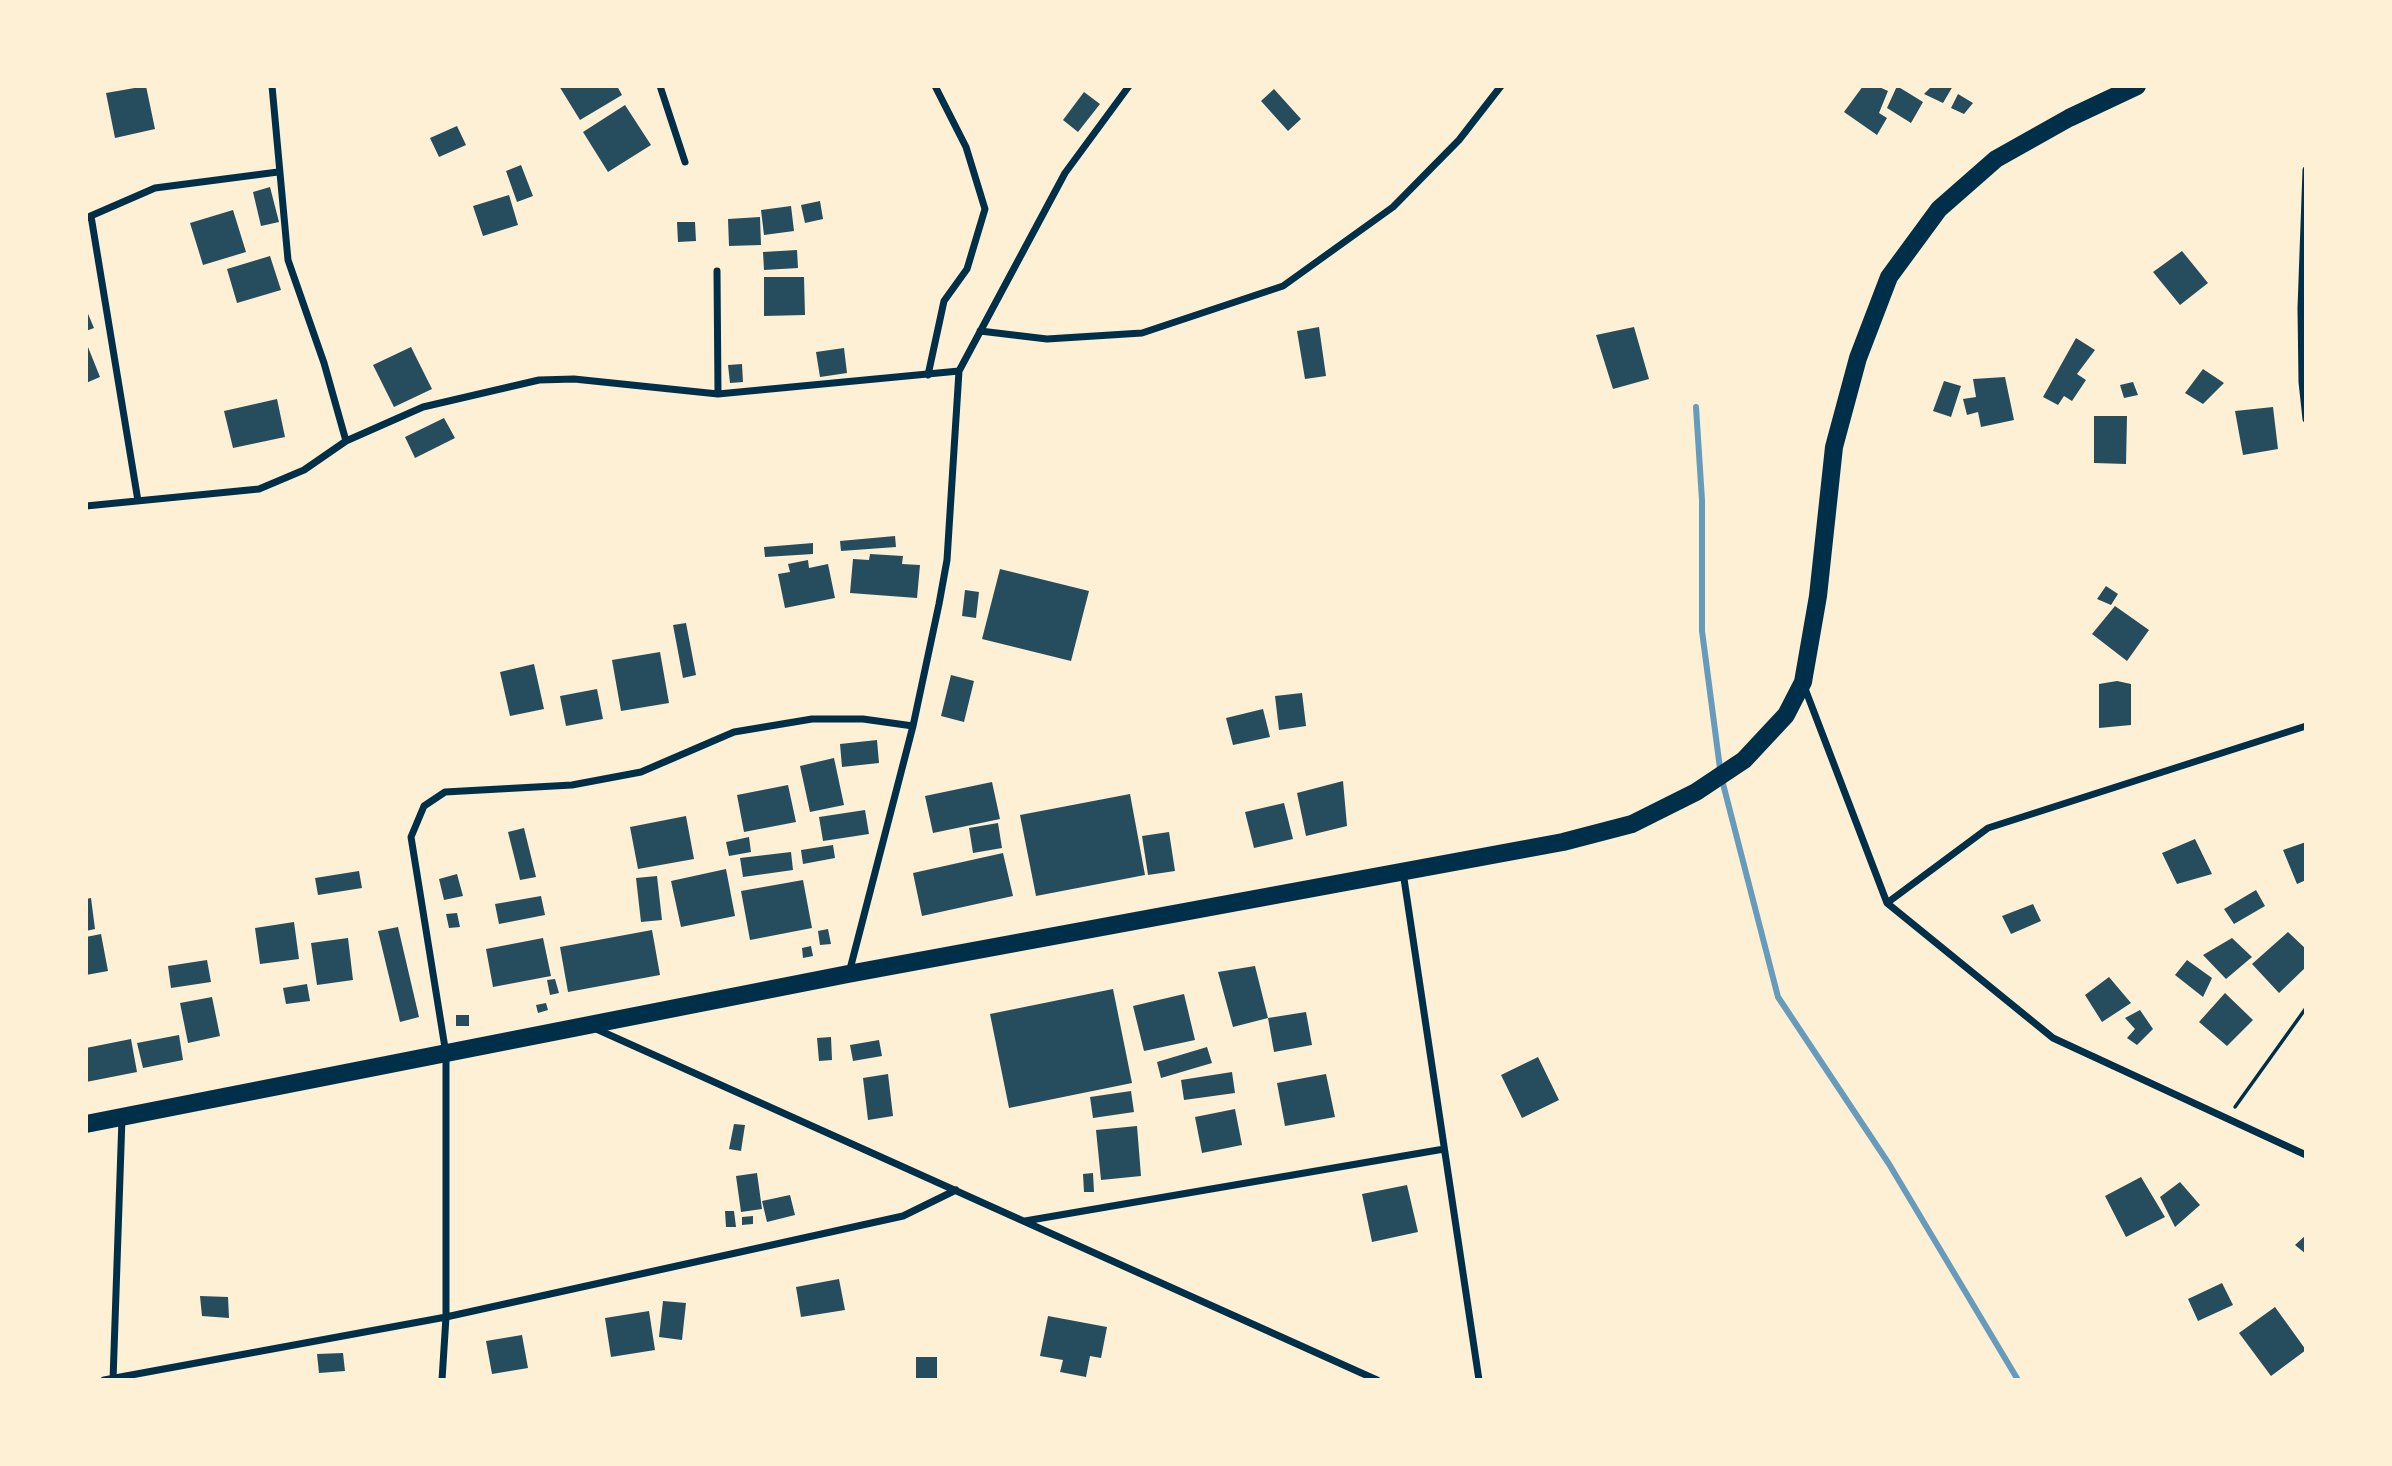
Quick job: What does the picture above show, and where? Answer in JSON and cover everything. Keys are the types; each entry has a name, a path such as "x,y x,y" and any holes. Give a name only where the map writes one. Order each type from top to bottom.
{"highway":[{"path":"86,1124 848,974 1563,842 1632,824 1696,792 1744,760 1786,715 1803,682 1818,596 1834,447 1858,358 1889,277 1939,209 1996,159 2068,118 2133,86"}],"street":[{"path":"272,86 288,260 324,363 346,441"},
{"path":"660,86 685,162"},
{"path":"928,375 944,301 967,269 985,209 966,147 935,86"},
{"path":"848,974 913,726 947,560 959,371 1065,173 1129,86"},
{"path":"980,331 1047,339 1142,333 1283,286 1393,207 1459,140 1501,86"},
{"path":"2306,170 2301,308 2302,382 2306,419"},
{"path":"138,501 88,217 155,188 278,172"},
{"path":"717,271 718,394"},
{"path":"86,506 258,489 304,470 346,441 423,407 538,380 574,379 718,394 959,371"},
{"path":"1803,682 1887,903 2053,1038 2306,1155"},
{"path":"442,1380 446,1317 446,1054 411,837 424,806 445,792 572,785 641,772 734,732 786,723 812,719 863,719 913,726"},
{"path":"1887,903 1988,828 2306,726"},
{"path":"1402,871 1479,1380"},
{"path":"590,1026 1377,1380"},
{"path":"113,1380 122,1117"},
{"path":"1024,1221 1444,1149"},
{"path":"104,1380 446,1317 903,1216 956,1190"}],"path":[{"path":"2227,1118 2306,1008"}],"building":[{"path":"146,86 155,129 115,138 106,93"},
{"path":"559,86 617,86 622,95 580,120"},
{"path":"1863,86 1877,86 1888,91 1879,113 1887,118 1877,135 1844,112"},
{"path":"1897,86 1923,102 1911,123 1887,108"},
{"path":"1932,86 1953,86 1943,103 1924,94"},
{"path":"1274,89 1301,119 1288,131 1261,101"},
{"path":"1084,92 1100,104 1078,132 1063,120"},
{"path":"1958,94 1973,103 1964,114 1951,108"},
{"path":"625,105 651,145 608,172 583,132"},
{"path":"457,126 466,145 439,157 430,138"},
{"path":"521,165 533,196 517,202 506,171"},
{"path":"270,187 279,222 261,226 253,192"},
{"path":"509,195 518,225 483,236 473,206"},
{"path":"820,201 823,219 805,223 801,205"},
{"path":"791,206 794,231 764,235 761,210"},
{"path":"233,210 246,252 203,265 190,223"},
{"path":"760,217 761,245 729,246 728,219"},
{"path":"677,222 695,222 696,241 678,242"},
{"path":"797,250 798,268 764,270 763,252"},
{"path":"2182,251 2208,283 2180,305 2153,272"},
{"path":"270,256 281,290 237,303 227,269"},
{"path":"764,277 804,277 805,315 764,316"},
{"path":"86,309 94,328 86,331"},
{"path":"1319,327 1326,376 1305,379 1297,331"},
{"path":"1634,327 1649,379 1613,389 1596,335"},
{"path":"2076,338 2095,350 2077,374 2086,380 2072,401 2064,396 2058,405 2043,397"},
{"path":"86,342 100,377 86,383"},
{"path":"411,347 432,389 394,407 373,365"},
{"path":"844,348 847,373 820,377 816,352"},
{"path":"742,364 743,382 730,383 728,365"},
{"path":"2203,369 2224,383 2203,404 2185,393"},
{"path":"2005,377 2014,420 1981,427 1978,412 1967,415 1963,399 1976,397 1973,379"},
{"path":"1944,381 1961,386 1951,417 1933,411"},
{"path":"2133,382 2138,395 2124,398 2120,385"},
{"path":"277,399 285,437 233,448 224,411"},
{"path":"2273,407 2278,449 2243,455 2235,411"},
{"path":"2094,416 2127,416 2126,464 2094,463"},
{"path":"444,418 455,438 415,458 405,437"},
{"path":"895,536 896,547 841,551 840,541"},
{"path":"813,543 813,554 765,557 764,547"},
{"path":"870,554 903,556 902,564 920,565 917,598 850,593 853,559 869,560"},
{"path":"808,560 809,568 828,564 835,598 785,608 778,574 790,572 788,564"},
{"path":"1000,569 1089,591 1071,661 982,639"},
{"path":"2106,586 2118,594 2111,605 2097,599"},
{"path":"965,590 979,592 976,618 962,616"},
{"path":"2115,606 2149,630 2127,661 2092,634"},
{"path":"686,623 696,675 683,678 673,625"},
{"path":"660,652 669,703 621,711 612,660"},
{"path":"534,664 544,709 510,716 500,672"},
{"path":"951,675 974,681 964,722 941,716"},
{"path":"2117,681 2131,684 2131,725 2099,728 2099,684"},
{"path":"597,689 603,719 566,726 560,696"},
{"path":"1302,693 1306,726 1279,730 1275,696"},
{"path":"1263,709 1270,737 1233,745 1226,718"},
{"path":"877,740 879,763 842,767 840,744"},
{"path":"834,758 844,805 810,812 800,766"},
{"path":"1343,781 1347,826 1306,836 1297,793"},
{"path":"992,782 1000,819 933,833 925,796"},
{"path":"788,785 796,822 744,832 737,795"},
{"path":"1130,794 1145,875 1036,896 1020,815"},
{"path":"1284,803 1293,839 1254,848 1245,812"},
{"path":"865,810 869,834 823,841 819,817"},
{"path":"686,816 694,859 638,869 630,827"},
{"path":"998,823 1002,848 973,853 969,828"},
{"path":"524,828 536,877 520,880 508,832"},
{"path":"1169,832 1175,871 1148,875 1142,836"},
{"path":"749,837 751,852 729,856 726,842"},
{"path":"2195,839 2212,874 2177,884 2162,853"},
{"path":"2306,842 2306,880 2297,884 2283,850"},
{"path":"833,845 835,858 803,864 801,850"},
{"path":"791,852 793,870 743,877 740,858"},
{"path":"1003,853 1013,896 922,916 913,873"},
{"path":"726,869 735,916 681,927 671,881"},
{"path":"359,871 362,888 318,895 315,878"},
{"path":"457,874 463,896 444,900 439,879"},
{"path":"657,876 662,920 641,922 636,878"},
{"path":"803,880 812,928 750,940 741,891"},
{"path":"2256,890 2265,906 2234,924 2224,909"},
{"path":"541,896 545,915 499,924 495,904"},
{"path":"91,898 95,929 86,931 86,899"},
{"path":"2033,904 2041,921 2011,934 2002,916"},
{"path":"457,913 460,927 449,928 446,914"},
{"path":"294,922 299,959 260,964 255,928"},
{"path":"398,927 419,1017 400,1022 378,931"},
{"path":"828,929 831,944 820,945 818,931"},
{"path":"652,930 660,975 568,992 560,947"},
{"path":"2288,932 2306,949 2306,967 2279,993 2252,964"},
{"path":"101,934 108,971 86,975 86,937"},
{"path":"348,938 353,980 317,985 311,943"},
{"path":"543,938 551,976 493,987 486,949"},
{"path":"2232,938 2252,957 2226,979 2203,955"},
{"path":"811,946 813,956 803,958 802,948"},
{"path":"207,960 211,982 171,988 168,966"},
{"path":"2187,960 2212,978 2203,997 2175,975"},
{"path":"1255,966 1268,1018 1233,1027 1218,972"},
{"path":"2109,977 2131,1003 2102,1022 2085,995"},
{"path":"555,979 559,993 550,995 547,980"},
{"path":"307,984 310,1001 286,1004 283,988"},
{"path":"1113,989 1132,1083 1009,1108 990,1014"},
{"path":"2225,993 2253,1020 2227,1046 2199,1022"},
{"path":"1184,994 1195,1040 1144,1051 1133,1006"},
{"path":"212,997 220,1036 188,1043 180,1003"},
{"path":"546,1003 548,1010 538,1013 536,1005"},
{"path":"2140,1010 2153,1029 2137,1045 2127,1038 2135,1029 2125,1018"},
{"path":"1306,1012 1312,1045 1274,1052 1268,1018"},
{"path":"456,1015 469,1015 469,1026 456,1026"},
{"path":"179,1035 183,1060 143,1068 137,1043"},
{"path":"831,1037 832,1060 819,1061 817,1038"},
{"path":"131,1039 137,1072 86,1082 86,1048"},
{"path":"879,1040 882,1056 853,1061 850,1045"},
{"path":"1207,1047 1212,1063 1161,1078 1157,1062"},
{"path":"1538,1057 1559,1100 1522,1118 1501,1075"},
{"path":"1232,1072 1235,1093 1184,1100 1181,1080"},
{"path":"888,1074 893,1116 868,1120 863,1078"},
{"path":"1326,1074 1335,1117 1285,1126 1277,1083"},
{"path":"1131,1091 1134,1112 1093,1118 1090,1097"},
{"path":"1235,1109 1242,1145 1202,1153 1195,1117"},
{"path":"734,1124 745,1125 741,1151 729,1149"},
{"path":"1137,1126 1141,1176 1101,1180 1096,1130"},
{"path":"757,1173 762,1209 741,1212 736,1176"},
{"path":"1093,1173 1094,1192 1084,1192 1083,1174"},
{"path":"2141,1177 2165,1217 2126,1237 2105,1196"},
{"path":"2180,1182 2200,1205 2175,1227 2160,1197"},
{"path":"1407,1185 1418,1232 1372,1242 1362,1194"},
{"path":"790,1195 795,1215 767,1222 762,1201"},
{"path":"725,1211 734,1211 736,1227 726,1227"},
{"path":"753,1216 753,1224 742,1225 742,1217"},
{"path":"2306,1235 2306,1254 2295,1245"},
{"path":"839,1279 845,1310 801,1317 796,1287"},
{"path":"2222,1283 2233,1305 2198,1321 2188,1299"},
{"path":"200,1296 228,1297 229,1318 202,1316"},
{"path":"663,1301 686,1303 682,1340 659,1337"},
{"path":"2275,1307 2306,1350 2271,1376 2239,1333"},
{"path":"649,1311 655,1350 611,1357 605,1318"},
{"path":"1048,1316 1107,1327 1101,1358 1090,1356 1086,1377 1060,1372 1063,1360 1040,1356"},
{"path":"522,1335 528,1368 492,1374 486,1341"},
{"path":"343,1353 345,1371 319,1373 317,1354"},
{"path":"916,1357 937,1357 937,1380 916,1380"}],"waterway":[{"path":"1696,407 1702,500 1702,631 1721,776 1778,997 1889,1164 2018,1380"}]}
